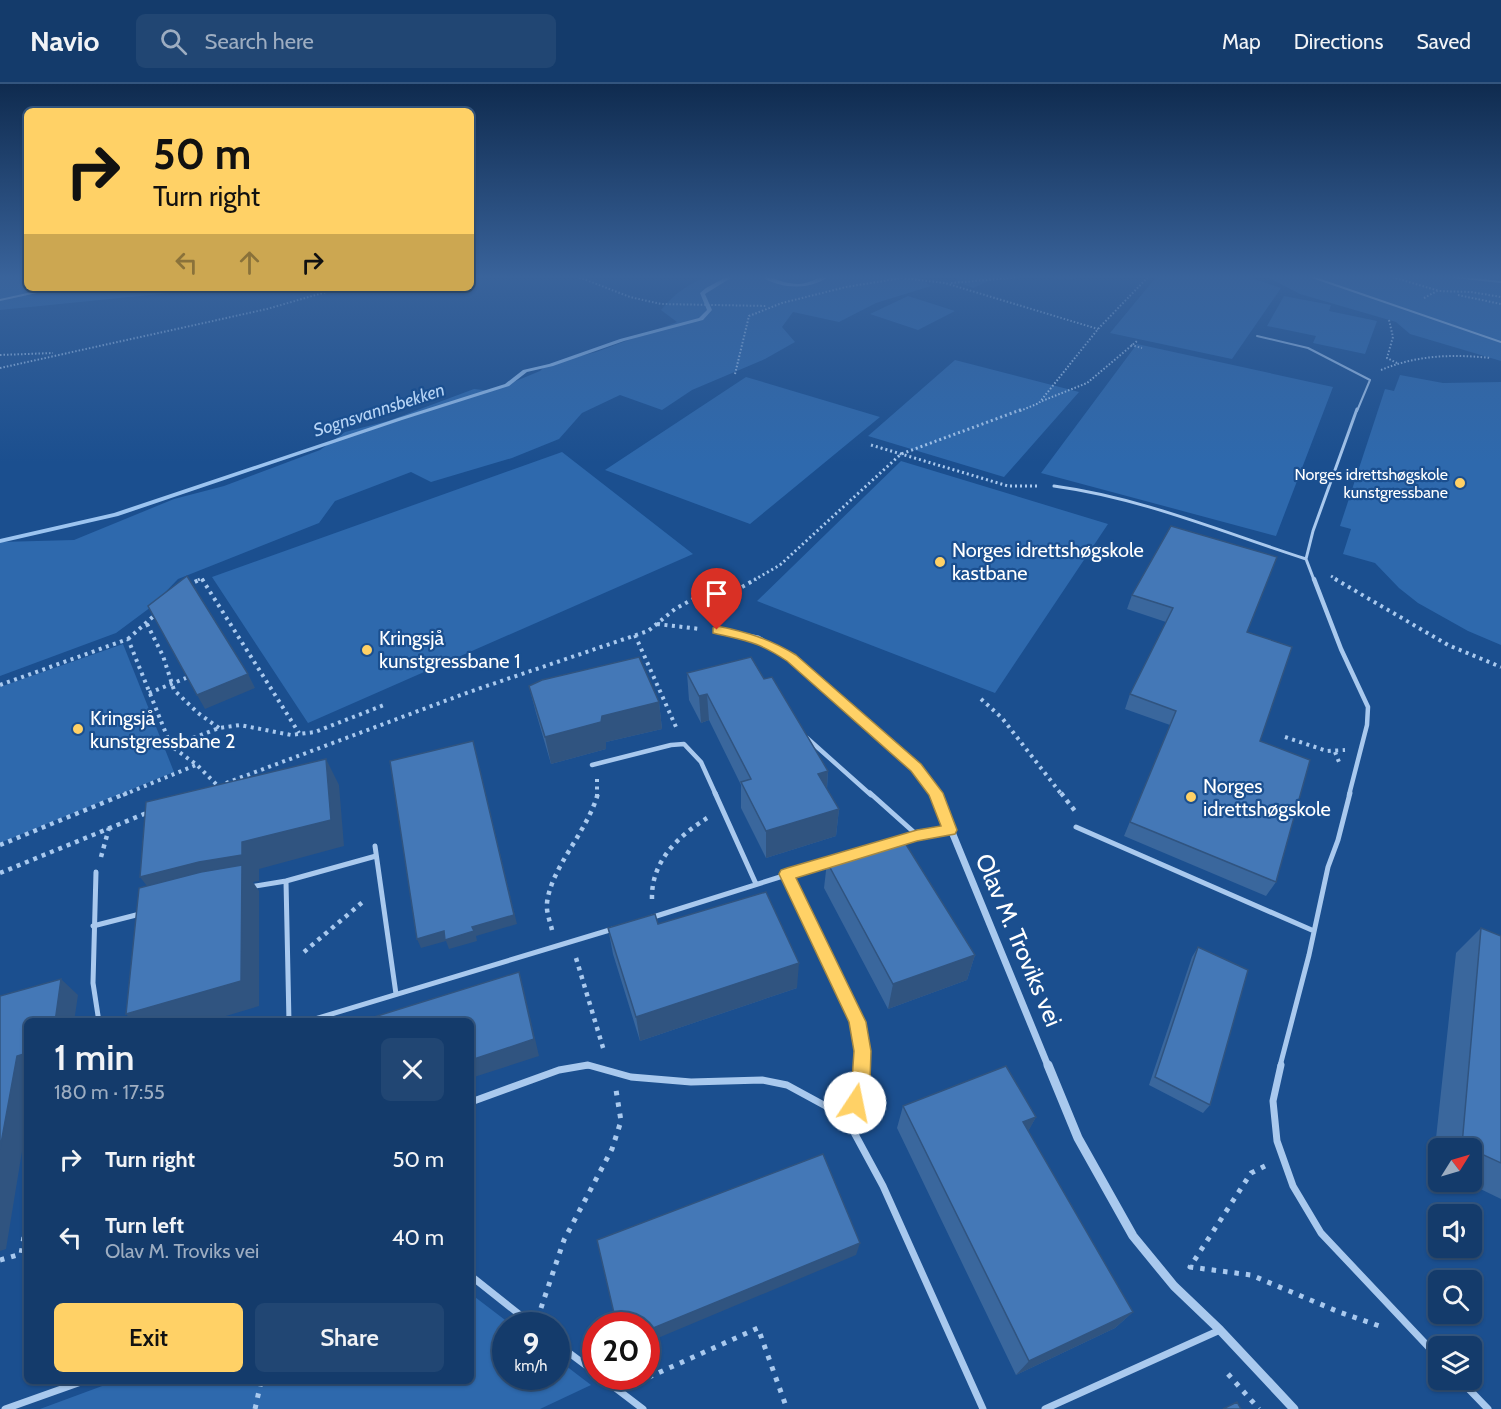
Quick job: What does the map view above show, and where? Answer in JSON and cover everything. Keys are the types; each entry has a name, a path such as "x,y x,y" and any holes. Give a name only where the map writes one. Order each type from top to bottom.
{"street":[{"name":"Olav M. Troviks vei","path":"717,630 759,639 792,658 916,768 936,793 1078,1138 1108,1195 1133,1236 1174,1286 1220,1330 1294,1409"}],"lane":[{"path":"1265,338 1308,348 1370,381 1362,396 1313,531 1306,561 1368,707 1368,725 1338,840 1328,867 1273,1101 1277,1141 1282,1161 1293,1186 1321,1233 1428,1346"},
{"path":"1054,486 1074,488 1157,510 1306,561"},
{"path":"804,735 917,836"},
{"path":"592,765 671,745 684,744 701,762 756,884"},
{"path":"1076,827 1314,931"},
{"path":"896,842 950,830"},
{"path":"375,846 396,994"},
{"path":"241,889 286,881 376,856"},
{"path":"639,921 841,858"},
{"path":"96,872 93,983 98,1018"},
{"path":"787,874 857,1022 862,1051 861,1081 850,1125"},
{"path":"286,881 289,1018"},
{"path":"93,926 150,911"},
{"path":"318,1018 617,927"},
{"path":"474,1101 559,1070 588,1065 631,1077 691,1082 762,1080 787,1085 833,1110 850,1125 883,1186 983,1409"},
{"path":"474,1278 516,1312"},
{"path":"1045,1409 1220,1330"},
{"path":"5,1409 75,1384"},
{"path":"1470,1390 1488,1409"},
{"path":"619,1391 643,1409"}],"path":[{"path":"0,368 135,338"},
{"path":"735,374 742,338"},
{"path":"1039,403 1091,338"},
{"path":"1393,338 1387,358 1397,363"},
{"path":"207,790 469,692 648,631 675,609 693,600 733,592 780,565 890,462 902,454 969,431 1087,383 1137,341"},
{"path":"1131,345 1142,348"},
{"path":"0,356 70,352"},
{"path":"1377,372 1397,363 1448,356 1494,358"},
{"path":"871,445 1008,486 1054,486"},
{"path":"1306,561 1448,645 1501,667"},
{"path":"183,587 202,578 299,734"},
{"path":"0,685 128,639 158,612"},
{"path":"146,623 163,656 171,684 198,713 219,728"},
{"path":"656,624 717,630"},
{"path":"635,634 684,744"},
{"path":"128,639 171,746 197,765 218,786"},
{"path":"149,693 186,678"},
{"path":"981,699 1008,726 1092,834"},
{"path":"171,746 219,728 240,724 291,735 299,734 337,725 384,705"},
{"path":"1285,737 1328,751 1360,749"},
{"path":"0,845 197,765"},
{"path":"555,945 547,904 554,881 574,848 598,795 598,783 592,765"},
{"path":"651,918 652,879 668,850 695,825 724,809"},
{"path":"0,873 153,810"},
{"path":"96,872 109,828"},
{"path":"288,966 380,887"},
{"path":"540,1312 564,1240 612,1149 621,1121 610,1072 571,941"},
{"path":"1265,1167 1251,1173 1190,1267 1251,1275 1339,1312 1387,1329"},
{"path":"0,1260 21,1254 24,1236"},
{"path":"619,1391 758,1328 787,1409"},
{"path":"1228,1374 1259,1409"},
{"path":"255,1409 261,1384"}],"shaded area":[{"path":"634,338 791,338 795,342 765,359 692,390 662,410 620,395 582,413 559,439 512,458 431,482 411,472 335,501 319,523 178,579 151,607 116,633 0,676 0,542 74,540 174,499 224,486 320,450 345,432 388,421 474,389 492,391 540,371 546,365 596,352"},
{"path":"1133,338 1247,338 1232,359"},
{"path":"1315,338 1371,338 1365,354 1313,343"},
{"path":"1423,338 1501,338 1501,361"},
{"path":"1137,344 1333,387 1276,536 1041,473"},
{"path":"955,360 1079,392 1004,477 868,436"},
{"path":"1400,375 1443,383 1501,382 1501,645 1468,631 1418,603 1399,588 1375,563 1343,554 1351,529 1340,526 1385,389 1394,391"},
{"path":"746,377 880,417 750,524 605,470"},
{"name":"Kringsjå kunstgressbane 1","path":"562,452 693,554 308,723 212,577"},
{"name":"Norges idrettshøgskole kastbane","path":"901,461 1108,524 995,693 757,601"},
{"name":"Kringsjå kunstgressbane 2","path":"123,644 174,772 0,843 0,687"},
{"path":"474,1296 495,1312 492,1312 492,1390 570,1390 570,1369 582,1378 582,1389 540,1409 40,1409 108,1384 474,1384"}],"building":[{"path":"1171,526 1277,557 1247,632 1292,647 1260,741 1310,760 1276,882 1130,822 1176,711 1130,694 1173,608 1132,595"},
{"path":"187,576 248,674 197,695 148,606"},
{"path":"639,657 659,702 602,716 601,722 545,737 529,686 542,680"},
{"path":"751,657 764,679 772,677 828,771 818,774 839,809 766,831 741,782 751,779 707,694 699,696 687,673"},
{"path":"473,741 514,915 472,927 474,931 445,940 444,931 417,939 390,761"},
{"path":"326,759 331,820 242,842 242,855 199,862 140,877 146,802"},
{"path":"902,838 975,955 893,984 827,862"},
{"path":"242,865 241,981 126,1014 139,888 201,872"},
{"path":"766,892 799,963 636,1017 608,928 655,914 658,924"},
{"path":"1481,928 1501,936 1501,1163 1482,1154 1482,1138 1463,1138"},
{"path":"1198,947 1248,970 1210,1105 1155,1077"},
{"path":"519,972 534,1039 474,1059 474,1018 371,1018"},
{"path":"61,979 56,1018 24,1018 24,1054 17,1056 0,1149 0,996"},
{"path":"1006,1066 1036,1117 1023,1122 1133,1312 1029,1361 903,1106"},
{"path":"823,1154 860,1243 660,1325 660,1312 614,1312 597,1240"},
{"path":"1237,1402 1241,1409 1223,1409"}],"waterway":[{"name":"Sognsvannsbekken","path":"0,541 116,515 507,385 525,371 551,365 630,338"}],"place":[{"name":"Norges idrettshøgskole kunstgressbane","path":"1460,483"},
{"name":"Norges idrettshøgskole kastbane","path":"940,562"},
{"name":"Kringsjå kunstgressbane 1","path":"367,650"},
{"name":"Kringsjå kunstgressbane 2","path":"78,729"},
{"name":"Norges idrettshøgskole","path":"1191,797"}],"route":[{"path":"717,630 769,643 792,658 916,768 936,793 950,830 931,832 787,874 857,1022 862,1051 861,1081 855,1103"}]}
